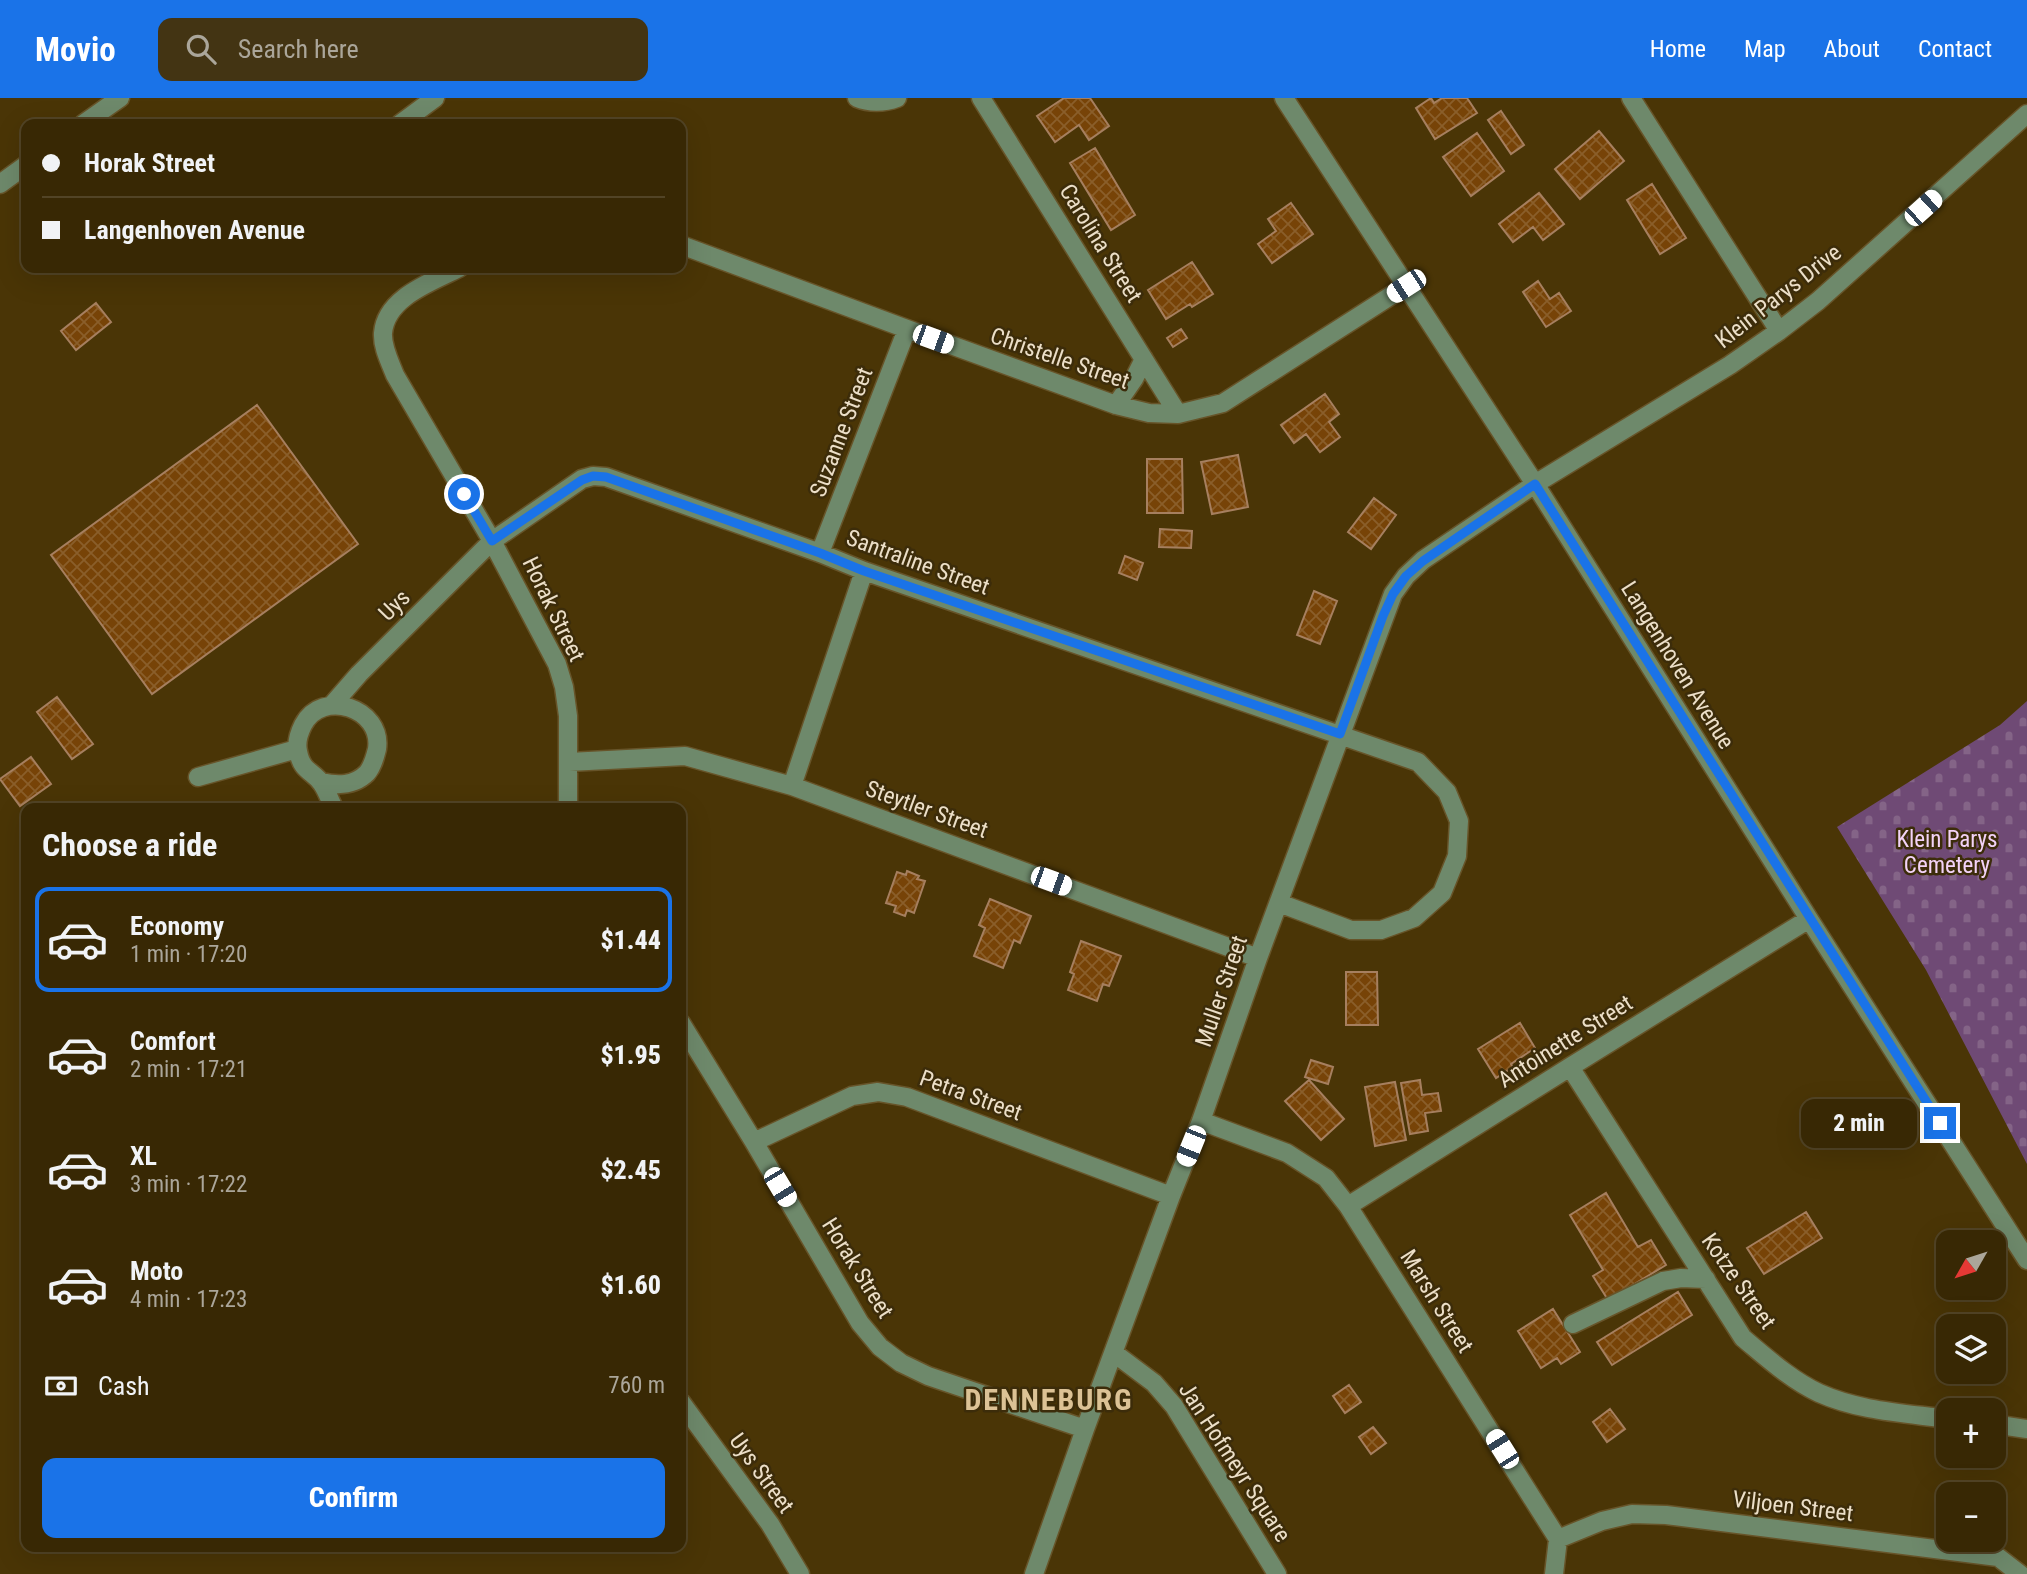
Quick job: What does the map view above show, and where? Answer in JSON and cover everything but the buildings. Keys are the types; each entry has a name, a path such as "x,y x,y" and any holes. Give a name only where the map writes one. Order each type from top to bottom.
{"street":[{"path":"90,119 120,98"},
{"path":"407,119 435,98"},
{"path":"857,98 867,102 897,98"},
{"name":"Carolina Street","path":"981,98 1178,414"},
{"name":"Langenhoven Avenue","path":"1284,98 1535,484 2027,1260"},
{"path":"1631,98 1779,331"},
{"name":"Klein Parys Drive","path":"1535,484 1730,365 1779,331 1818,301 2027,114"},
{"path":"0,184 21,169"},
{"name":"Christelle Street","path":"686,246 1116,405 1149,413 1178,414 1223,403 1406,286"},
{"name":"Horak Street","path":"435,273 390,313 383,332 384,346 396,375 492,541 557,664 568,716 568,803"},
{"name":"Suzanne Street","path":"820,553 907,329"},
{"path":"1116,405 1144,359"},
{"name":"Santraline Street","path":"492,541 582,480 593,476 606,477 864,571 1340,734"},
{"name":"Muller Street","path":"1034,1574 1393,594 1406,576 1423,561 1535,484"},
{"name":"Uys","path":"332,705 359,674 492,541"},
{"path":"792,786 864,571"},
{"path":"332,705 349,706 363,714 373,727 377,743 375,759 367,773 353,782 337,786 321,782 304,769 297,749 298,733 306,720 318,709 332,705"},
{"path":"1279,903 1351,930 1381,930 1414,918 1442,893 1457,856 1459,821 1447,792 1418,762 1340,734"},
{"path":"198,777 297,749"},
{"name":"Steytler Street","path":"569,762 685,756 792,786 1258,958"},
{"path":"321,782 332,803"},
{"name":"Antoinette Street","path":"1349,1206 1809,919"},
{"name":"Horak Street","path":"686,1031 860,1322 880,1347 901,1363 929,1376 1085,1429"},
{"name":"Kotze Street","path":"1570,1067 1743,1338 1784,1372 1818,1392 1864,1408 1936,1417"},
{"name":"Petra Street","path":"754,1142 852,1096 878,1092 908,1097 1171,1196"},
{"name":"Marsh Street","path":"1201,1121 1287,1153 1325,1178 1349,1206 1558,1538"},
{"path":"1573,1324 1664,1281 1681,1278 1706,1279"},
{"name":"Jan Hofmeyr Square","path":"1114,1353 1154,1383 1174,1406 1278,1574"},
{"name":"Uys Street","path":"686,1409 770,1524 800,1574"},
{"path":"2006,1426 2027,1429"},
{"name":"Viljoen Street","path":"1558,1538 1602,1521 1632,1514 1666,1515 1997,1557 2020,1574"},
{"path":"1555,1574 1558,1538"}],"green space":[{"name":"Klein Parys Cemetery","path":"2027,701 2027,1164 1926,970 1837,827 2000,725"}],"district":[{"name":"DENNEBURG","path":"1049,1400"}],"route":[{"path":"464,494 492,541 582,480 593,476 606,477 864,571 1340,734 1383,616 1393,594 1406,576 1423,561 1535,484 1940,1123"}]}
